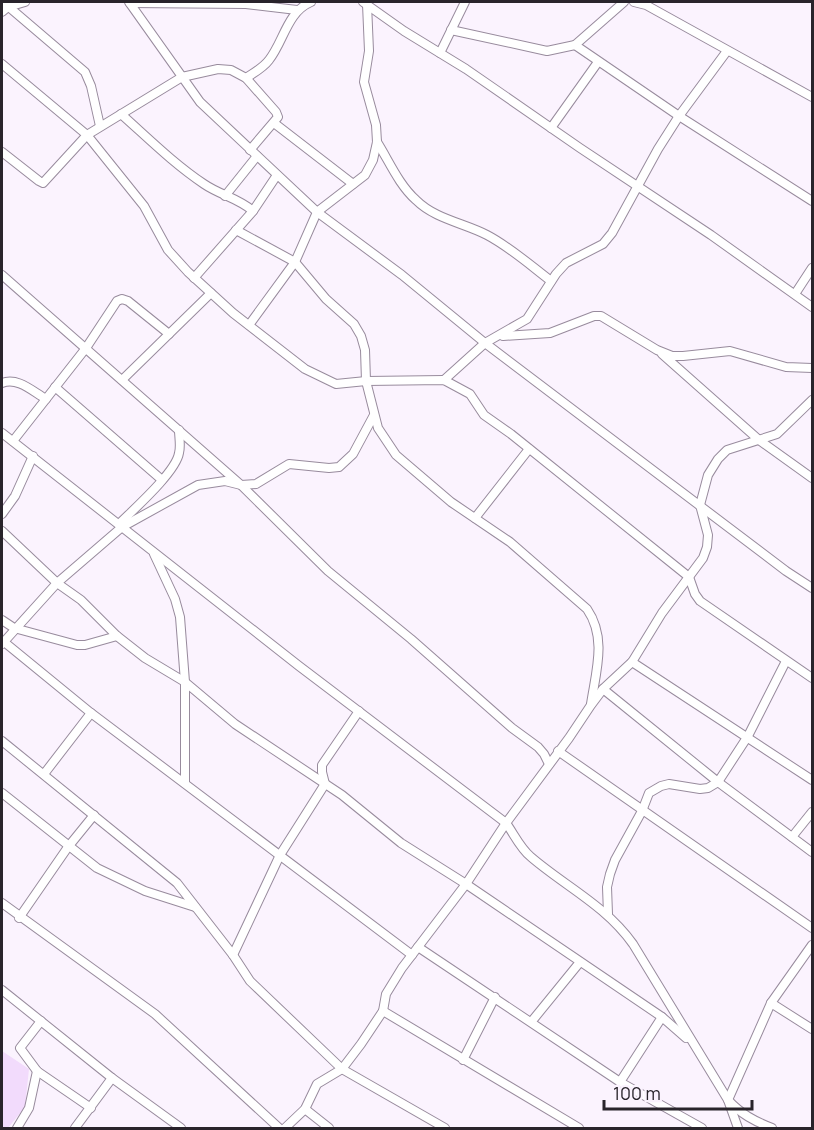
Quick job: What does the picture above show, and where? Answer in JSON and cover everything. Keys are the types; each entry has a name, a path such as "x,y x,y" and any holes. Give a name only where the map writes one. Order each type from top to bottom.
{"street":[{"path":"4,7 25,2"},
{"path":"129,2 246,4 297,10"},
{"path":"129,2 204,107 317,212 402,275 485,343 786,571 813,588"},
{"path":"246,78 264,66 297,10 311,2"},
{"path":"440,53 465,2"},
{"path":"451,30 547,51 575,45 624,2"},
{"path":"634,2 647,3 727,51 813,97"},
{"path":"365,3 711,235 813,307"},
{"path":"249,325 295,262 317,212 365,175 373,160 377,142 376,125 364,82 369,51 365,3"},
{"path":"4,7 85,72 100,126"},
{"path":"575,45 679,116 813,201"},
{"path":"444,380 485,343 527,319 551,281 566,263 597,247 607,239 679,116 727,51"},
{"path":"551,128 598,62"},
{"path":"2,64 87,135 144,206 168,250 194,278 305,369 336,384 366,381 444,380 470,394 484,415 688,577 700,602 813,678"},
{"path":"2,152 43,183 87,135 100,126 182,77 218,69 231,70 246,78 278,117 225,196"},
{"path":"120,114 189,173 225,196 242,201 253,211"},
{"path":"274,123 353,184"},
{"path":"377,142 407,191 429,211 499,242 551,281"},
{"path":"194,278 253,211 277,175"},
{"path":"236,230 295,262 326,299 354,324 365,350 366,381 378,429 396,454 451,501 510,542 587,609 594,619 600,645 591,705"},
{"path":"795,294 813,268"},
{"path":"2,274 241,485 328,571 411,639 512,728 538,747 549,764"},
{"path":"122,380 211,294"},
{"path":"13,441 87,348 117,301 122,298 128,301 169,334"},
{"path":"498,336 550,333 594,316 601,316 657,350 672,356 730,351 786,367 813,368"},
{"path":"657,350 759,440 813,478"},
{"path":"2,382 16,381 45,399"},
{"path":"55,387 162,480"},
{"path":"285,1128 305,1108 317,1084 342,1069 383,1011 386,994 418,947 466,884 506,823 603,689 632,662 662,613 703,558 708,535 700,505 708,475 718,459 727,450 777,434 811,404"},
{"path":"121,525 198,485 225,481 241,485 256,484 289,464 339,467 353,454 374,415"},
{"path":"178,430 180,452 177,461 162,480 121,525 57,583 2,642 91,713 412,956"},
{"path":"2,433 506,823 529,855 608,914 633,944 728,1100 752,1121 772,1128"},
{"path":"475,518 529,449"},
{"path":"2,514 11,503 33,456"},
{"path":"2,531 57,583 81,600 117,636 145,658 185,682 235,724 342,795 401,843 466,884 662,1017 692,1043"},
{"path":"153,551 175,599 180,617 185,682 185,783"},
{"path":"2,620 14,628 77,645 117,636"},
{"path":"608,914 607,886 610,874 650,793 669,784 700,789 708,788 718,782 748,736 786,661"},
{"path":"632,662 813,780"},
{"path":"603,689 718,782 813,852"},
{"path":"233,955 280,855 325,784 322,765 359,711"},
{"path":"44,774 91,713"},
{"path":"2,741 177,883 233,955 250,981 342,1069 445,1128"},
{"path":"558,752 813,928"},
{"path":"2,793 97,868 145,891 195,907"},
{"path":"792,837 813,812"},
{"path":"20,918 68,847 94,814"},
{"path":"2,903 154,1014 279,1128"},
{"path":"738,1128 728,1100 771,1003 813,945"},
{"path":"418,947 532,1021 620,1082 702,1128"},
{"path":"532,1021 580,962"},
{"path":"2,990 177,1127"},
{"path":"463,1060 495,997"},
{"path":"771,1003 813,1029"},
{"path":"383,1011 579,1128"},
{"path":"620,1082 662,1017"},
{"path":"41,1021 20,1048 37,1071 91,1108"},
{"path":"17,1128 29,1108 37,1071"},
{"path":"76,1128 112,1078"},
{"path":"305,1108 330,1128"}],"shaded area":[{"path":"2,1051 29,1069 25,1107 8,1128 2,1128"}]}
